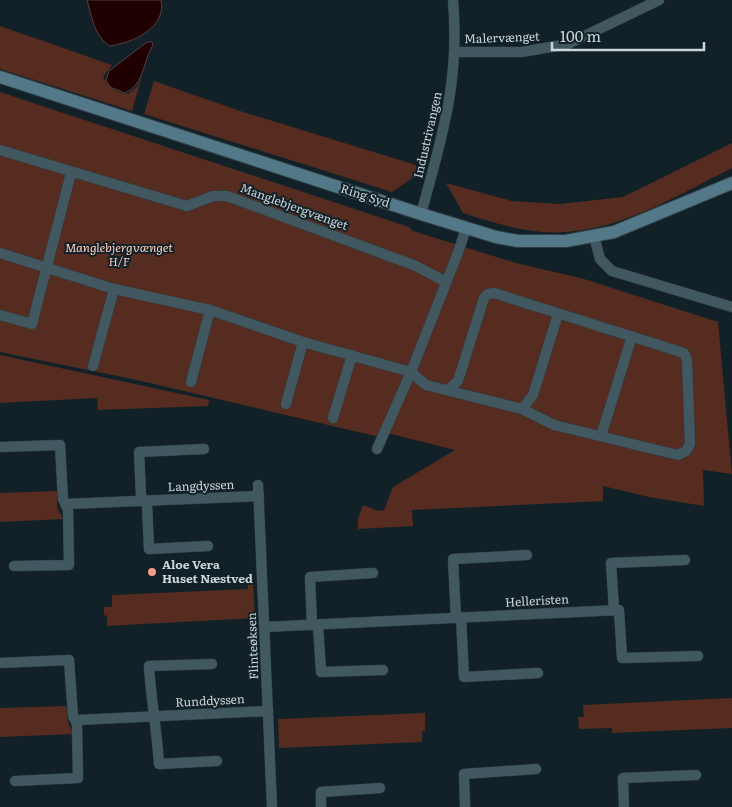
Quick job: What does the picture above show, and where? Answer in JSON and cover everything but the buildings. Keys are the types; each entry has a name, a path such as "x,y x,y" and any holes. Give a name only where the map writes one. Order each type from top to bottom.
{"main road":[{"name":"Ring Syd","path":"0,77 466,228 518,241 566,242 594,236 635,224 732,183"}],"street":[{"name":"Industrivangen","path":"422,214 447,120 455,52 453,0"},
{"name":"Malervænget","path":"455,52 522,52 568,44 659,0"},
{"name":"Manglebjergvænget","path":"0,150 71,173 187,206 212,196 227,196 416,266 446,282"},
{"path":"0,315 32,324 71,173"},
{"path":"377,450 411,372 466,228"},
{"path":"594,236 600,259 612,271 732,307"},
{"path":"0,253 114,289 210,310 303,342 411,372 426,385 522,409 554,425 678,455 686,451 690,444 687,360 684,353 494,293 488,294 484,298 458,381 448,390"},
{"path":"93,366 114,289"},
{"path":"191,382 210,310"},
{"path":"522,409 533,395 558,314"},
{"path":"601,436 632,336"},
{"path":"286,404 303,342"},
{"path":"333,418 352,355"},
{"path":"0,447 60,445 63,499 66,504 69,565 14,566"},
{"path":"204,449 139,452 141,496 148,505 149,549 208,546"},
{"name":"Flinteøksen","path":"258,485 272,807"},
{"name":"Langdyssen","path":"66,504 259,496"},
{"path":"527,555 453,559 458,618 464,677 538,673"},
{"path":"685,560 611,563 614,610 619,610 622,658 698,656"},
{"path":"373,573 310,577 321,672 383,670"},
{"name":"Helleristen","path":"264,627 614,610"},
{"path":"0,663 69,660 72,716 77,720 78,778 15,781"},
{"path":"212,664 149,666 159,764 217,761"},
{"name":"Runddyssen","path":"77,720 268,711"},
{"path":"465,807 464,774 536,769"},
{"path":"624,807 623,778 696,775"},
{"path":"321,807 320,792 380,788"}],"green space":[{"path":"0,26 112,65 103,77 110,87 120,92 128,94 137,87 142,76 132,111 0,69"},
{"path":"154,81 243,112 416,165 420,173 392,192 144,114"},
{"name":"Manglebjergvænget H/F","path":"0,92 409,227 413,231 516,263 584,279 718,322 732,474 703,470 704,506 649,497 603,486 603,501 412,510 413,526 358,529 358,519 363,505 378,511 384,510 393,487 455,450 391,434 375,436 137,380 0,352"},
{"path":"732,143 732,168 664,203 617,222 568,232 542,232 522,229 463,213 446,183 512,201 560,204 623,197"},
{"path":"0,355 209,400 208,406 98,410 97,398 0,403"},
{"path":"57,491 57,507 63,519 0,522 0,493"},
{"path":"248,581 253,582 255,618 107,626 107,616 104,615 104,607 112,607 112,595 248,589"},
{"path":"732,698 732,728 612,733 612,728 579,729 578,717 584,717 583,705"},
{"path":"66,706 68,722 73,734 0,737 0,708"},
{"path":"425,713 425,731 422,731 422,742 279,748 278,719"}],"shaded area":[{"path":"87,0 161,0 161,10 159,19 146,32 137,38 110,46 97,32"},
{"path":"147,42 152,42 153,45 140,79 136,84 125,93 110,87 106,80 109,71"}],"place":[{"name":"Aloe Vera Huset Næstved","path":"152,572"}]}
